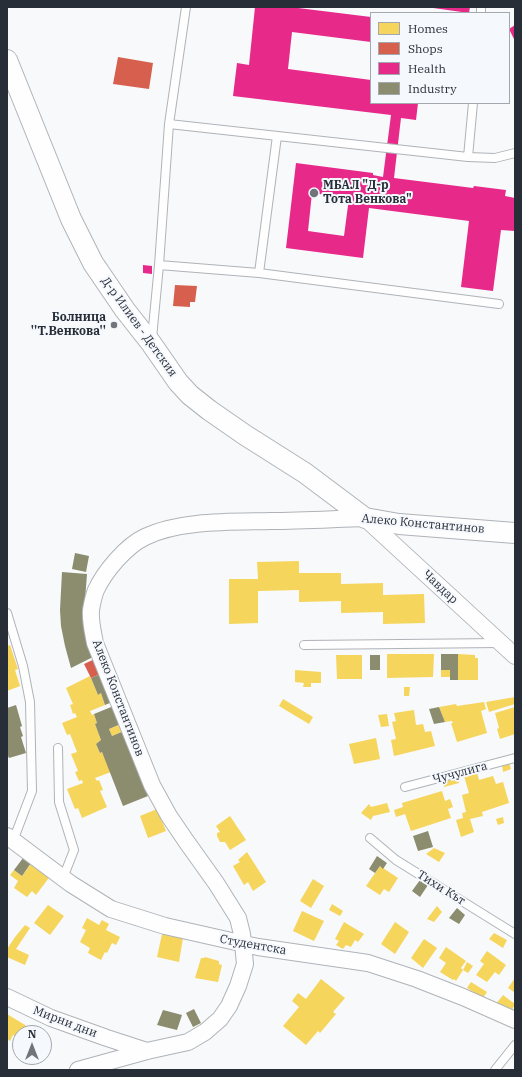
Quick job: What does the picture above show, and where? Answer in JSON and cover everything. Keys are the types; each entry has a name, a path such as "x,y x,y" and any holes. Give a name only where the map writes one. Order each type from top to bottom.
{"street":[{"name":"Д-р Илиев - Детския","path":"7,60 71,220 93,263 125,310 151,343 178,382 190,395 209,410 305,473 365,518"},
{"name":"Алеко Константинов","path":"78,1070 147,1051 188,1042 205,1032 220,1019 229,1006 238,986 245,964 242,934 238,918 229,902 169,816 152,785 95,643 91,622 91,610 96,591 105,575 123,552 144,537 174,527 219,522 302,521 365,518 399,524 515,533"},
{"name":"Чавдар","path":"365,518 515,656"},
{"name":"Студентска","path":"10,839 63,878 110,909 165,926 258,948 368,963 423,981 515,1020"},
{"name":"Мирни дни","path":"7,997 51,1018 147,1051"}],"lane":[{"path":"151,343 159,265 169,124 186,7"},
{"path":"468,157 473,104"},
{"path":"169,124 468,157 495,158 515,153"},
{"path":"259,273 277,136"},
{"path":"159,265 259,273 499,304"},
{"path":"7,613 24,666 30,702 32,791 10,839"},
{"path":"304,645 501,643"},
{"path":"58,748 59,802 74,850 63,878"},
{"name":"Чучулига","path":"405,787 515,758"},
{"name":"Тихи Кът","path":"370,838 396,860 515,934"},
{"path":"495,1070 515,1045"}],"building: Homes":[{"path":"299,561 299,573 341,573 341,584 383,583 383,595 424,594 425,623 383,624 383,612 341,613 341,601 299,602 299,590 258,591 258,623 229,624 229,579 258,579 257,562"},
{"path":"10,645 18,669 15,670 20,686 7,691 7,646"},
{"path":"387,654 434,654 433,677 387,678"},
{"path":"458,654 475,655 475,658 478,658 478,680 458,680"},
{"path":"336,655 362,655 362,679 337,679"},
{"path":"295,670 321,672 321,683 311,683 311,687 303,687 304,683 295,682"},
{"path":"441,670 450,670 450,677 441,677"},
{"path":"90,676 98,695 101,693 105,705 90,711 92,715 94,714 97,723 95,724 101,740 96,744 100,753 102,752 111,772 95,778 97,781 99,780 103,790 100,791 107,807 82,818 78,808 75,809 67,789 83,783 82,780 79,781 75,772 78,771 71,754 77,752 70,734 67,735 62,723 77,717 75,713 73,714 70,705 73,704 66,688"},
{"path":"404,687 410,687 409,696 404,696"},
{"path":"515,697 515,704 489,712 486,702"},
{"path":"283,699 313,717 309,724 279,706"},
{"path":"484,702 486,709 481,711 487,733 457,742 451,723 453,723 452,721 445,722 439,707"},
{"path":"515,707 515,734 500,739 495,713"},
{"path":"414,710 416,725 423,724 425,732 431,731 435,746 394,756 391,740 396,739 392,722 396,721 394,713"},
{"path":"387,714 389,726 381,727 378,715"},
{"path":"123,723 126,730 112,736 109,729"},
{"path":"376,738 380,759 354,764 349,744"},
{"path":"509,763 511,769 503,772 502,765"},
{"path":"477,772 479,780 493,776 496,784 503,782 509,803 482,812 483,816 470,819 474,832 461,837 456,820 463,818 462,813 466,812 462,795 469,793 464,776"},
{"path":"458,777 459,783 444,787 443,782"},
{"path":"442,791 445,801 450,799 453,807 448,809 451,818 411,831 405,814 396,817 394,810 403,807 402,803"},
{"path":"387,803 390,812 373,816 371,820 361,813 369,804 371,807"},
{"path":"157,809 166,831 148,838 140,816"},
{"path":"230,816 246,840 230,850 225,842 220,842 217,833 220,832 216,826"},
{"path":"503,817 504,823 498,825 496,819"},
{"path":"434,848 445,853 439,862 426,854"},
{"path":"247,852 266,882 253,891 248,882 244,885 233,866 240,862 238,860"},
{"path":"33,861 51,875 36,895 32,891 27,897 14,888 18,881 10,875 14,870 22,876"},
{"path":"380,866 398,878 389,892 384,889 380,895 366,886"},
{"path":"313,879 324,886 311,908 300,901"},
{"path":"332,904 343,911 340,916 329,910"},
{"path":"48,905 64,916 50,935 34,923"},
{"path":"437,906 442,912 434,922 427,919"},
{"path":"302,911 324,921 314,941 293,931"},
{"path":"87,918 99,925 102,920 109,924 106,930 120,937 116,945 112,943 107,953 105,952 101,960 88,953 90,948 80,942 86,930 82,928"},
{"path":"344,922 364,934 358,942 355,940 351,947 346,945 343,949 336,945 339,941 335,939"},
{"path":"395,922 409,932 395,954 381,944"},
{"path":"25,925 30,928 16,949 29,955 25,965 7,957 7,949"},
{"path":"494,933 507,940 503,948 489,939"},
{"path":"162,934 183,938 179,962 157,957"},
{"path":"424,939 437,948 423,968 411,958"},
{"path":"446,947 466,961 461,968 463,970 456,981 440,972 446,963 439,958"},
{"path":"487,951 506,965 499,975 495,972 487,982 476,975 484,964 480,961"},
{"path":"205,957 219,961 219,964 222,965 218,982 195,978 201,958"},
{"path":"467,962 473,966 468,973 463,970"},
{"path":"515,978 515,991 514,992 508,988"},
{"path":"321,979 345,998 333,1012 336,1014 320,1033 318,1031 306,1045 283,1026 299,1007 292,1001 298,993 306,999"},
{"path":"471,982 487,992 483,998 467,988"},
{"path":"503,995 515,1004 511,1012 496,1004"},
{"path":"7,1014 25,1025 12,1025 12,1037 10,1041 7,1039"}],"building: Shops":[{"path":"118,57 153,63 149,89 113,84"},
{"path":"175,285 197,286 195,302 190,302 190,307 173,306"},
{"path":"99,657 105,672 91,678 84,664"}],"building: Health":[{"path":"255,7 290,7 370,17 370,42 292,32 288,69 370,80 370,104 418,104 416,120 401,118 394,178 473,188 474,186 506,190 505,196 515,198 515,231 501,230 493,291 461,287 469,221 369,208 363,258 286,248 296,163 373,173 373,175 383,177 391,115 233,96 237,63 249,65","holes":["312,193 349,198 344,236 308,231"]},
{"path":"426,7 470,7 469,12"},
{"path":"515,25 515,41 510,31 510,28"},
{"path":"143,265 152,266 152,274 143,273"}],"building: Industry":[{"path":"75,553 89,556 86,572 72,569"},
{"path":"62,572 87,574 85,600 93,657 71,668 61,626 60,610"},
{"path":"441,654 458,654 458,680 450,680 450,670 441,670"},
{"path":"370,655 380,655 380,670 370,670"},
{"path":"105,672 117,700 105,705 101,693 98,695 91,678"},
{"path":"16,705 22,726 20,727 23,736 21,737 26,753 9,758 7,754 7,708"},
{"path":"116,705 123,723 109,729 112,736 124,731 133,753 135,765 148,796 123,806 102,752 100,753 96,744 101,740 95,724 97,723 94,714"},
{"path":"439,707 445,722 434,724 429,709"},
{"path":"428,831 433,847 418,851 413,836"},
{"path":"377,856 387,863 383,869 380,866 375,873 369,869"},
{"path":"23,858 31,863 22,876 14,870"},
{"path":"420,880 428,885 420,897 412,891"},
{"path":"457,908 465,915 459,924 449,918"},
{"path":"194,1009 201,1023 193,1027 186,1013"},
{"path":"163,1010 182,1015 177,1030 157,1025"}],"place":[{"name":"МБАЛ \"Д-р Тота Венкова\"","path":"314,193"},
{"name":"Болница ''Т.Венкова''","path":"114,325"}]}
